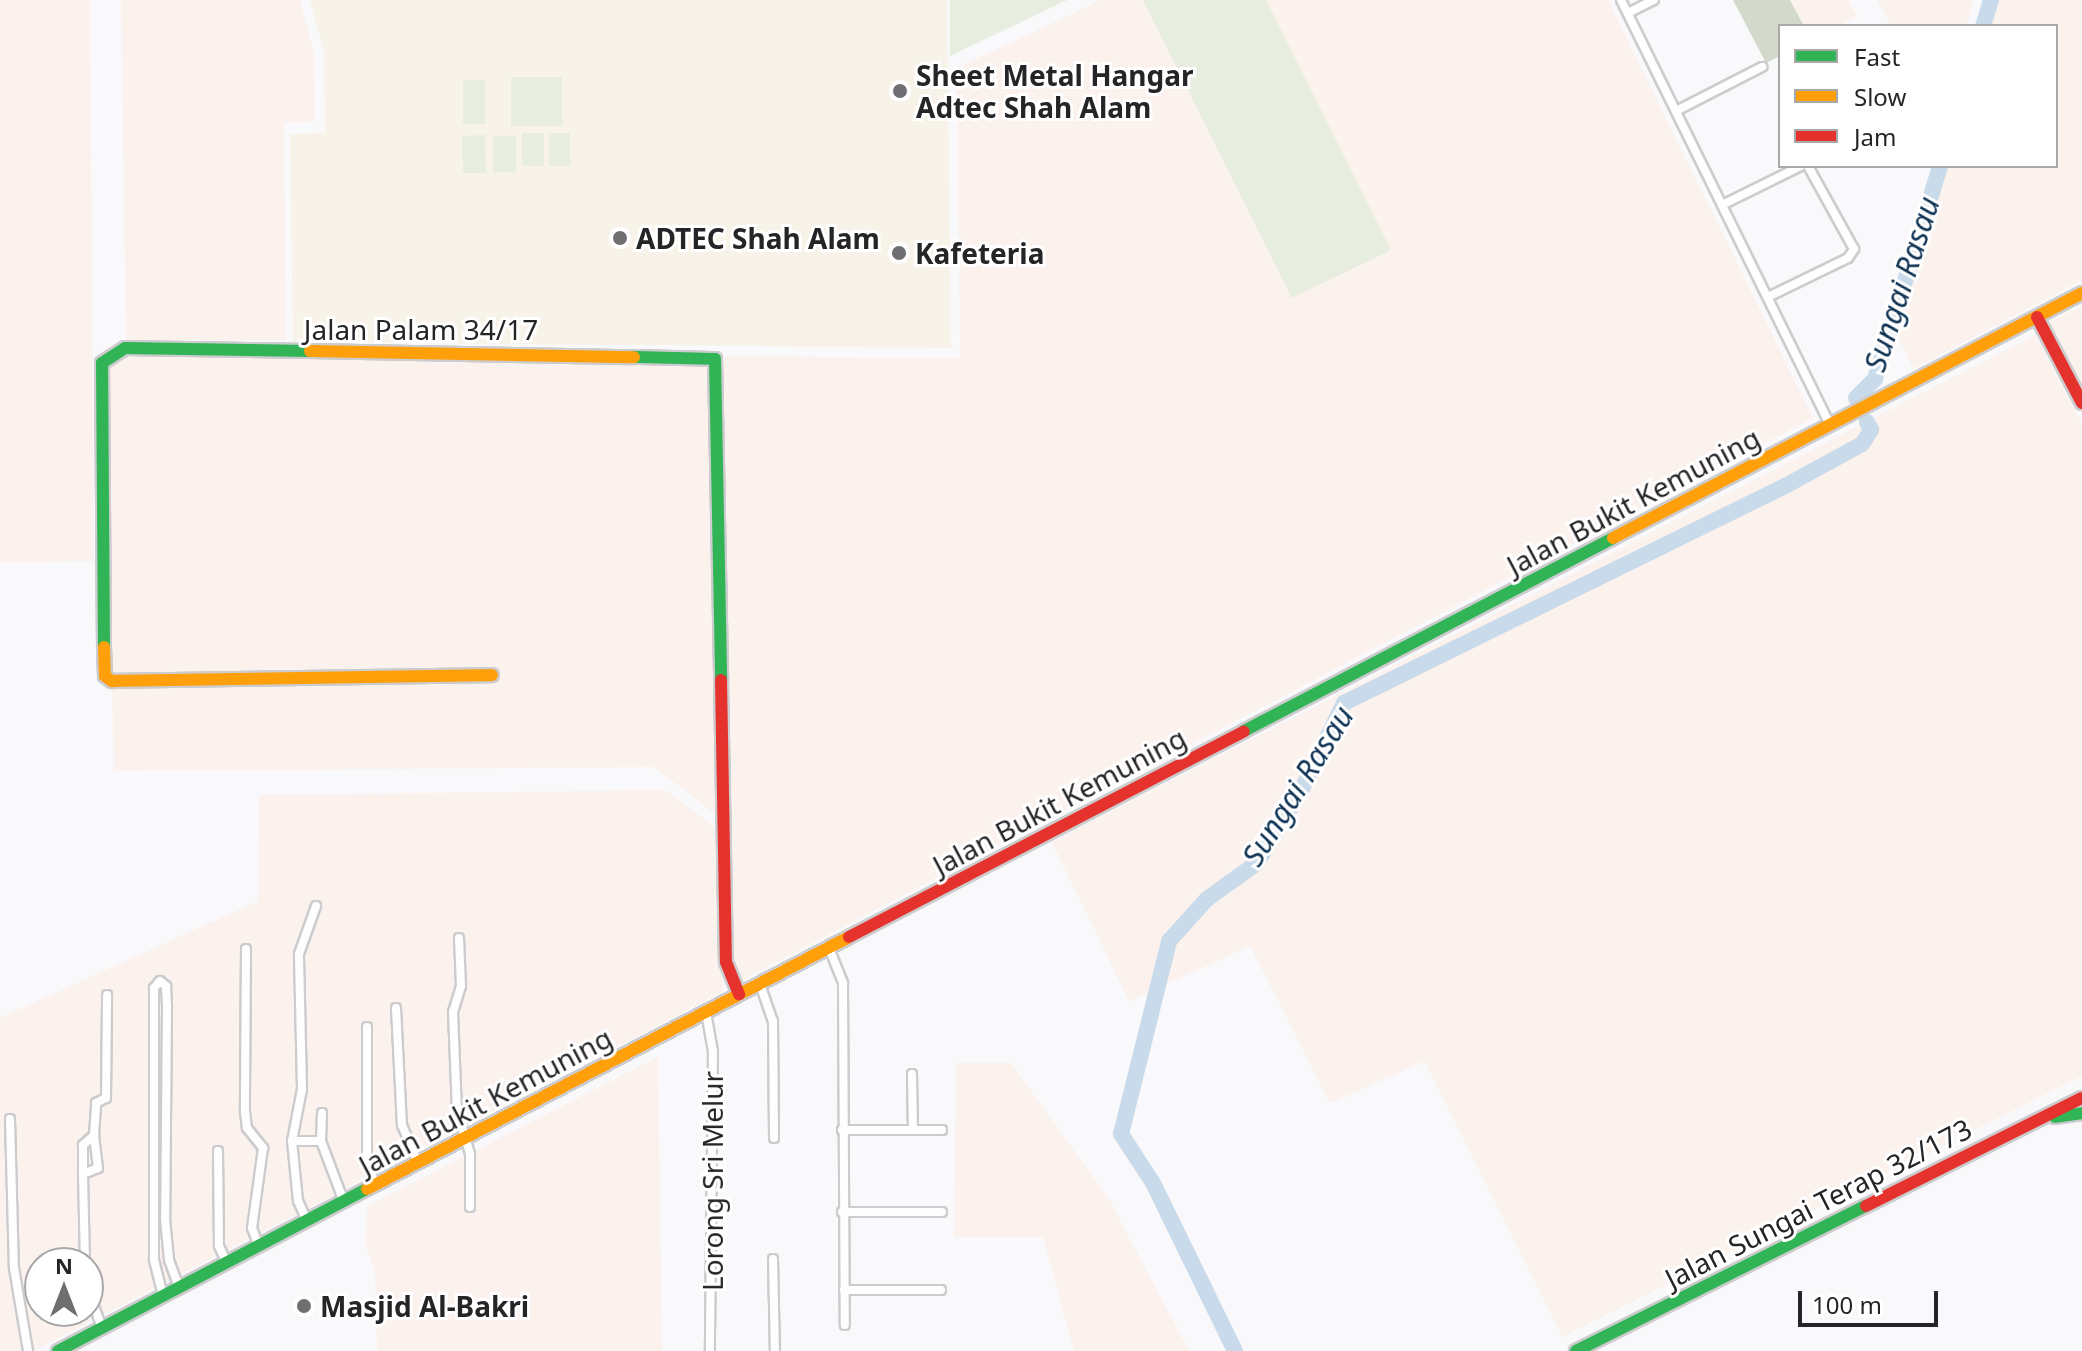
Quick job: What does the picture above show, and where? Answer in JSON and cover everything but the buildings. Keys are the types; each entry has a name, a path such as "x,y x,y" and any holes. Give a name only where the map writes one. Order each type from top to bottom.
{"street":[{"path":"1621,0 1830,425"},
{"path":"1628,13 1654,0"},
{"path":"1676,111 1762,67"},
{"path":"1722,205 1797,168"},
{"path":"1768,297 1848,258 1854,249 1809,168"},
{"name":"Jalan Bukit Kemuning","path":"58,1351 2082,293"},
{"path":"2037,317 2082,403"},
{"name":"Jalan Palam 34/17","path":"492,675 122,682 105,676 102,363 125,348 715,359 726,962 739,995"},
{"path":"307,1221 298,1201 292,1141 302,1089 299,954 316,906"},
{"path":"459,938 461,986 453,1012 457,1110 466,1138 470,1207"},
{"path":"829,948 843,983 845,1325"},
{"path":"246,949 245,1112 247,1128 263,1148 252,1228 259,1246"},
{"path":"163,1296 155,1272 160,1044 166,986 160,981 154,988 160,1044 165,1219 169,1260 179,1288"},
{"path":"760,984 773,1021 774,1138"},
{"path":"83,1174 98,1168 94,1135 96,1103 106,1098 107,995"},
{"path":"396,1008 402,1125 418,1163"},
{"name":"Lorong Sri Melur","path":"706,1012 713,1051 710,1351"},
{"path":"367,1027 367,1164 376,1185"},
{"path":"912,1074 913,1130"},
{"name":"Jalan Sungai Terap 32/173","path":"1576,1351 2082,1098"},
{"path":"322,1113 321,1141 344,1202"},
{"path":"2036,1121 2082,1113"},
{"path":"10,1119 14,1268 28,1351"},
{"path":"842,1130 942,1130"},
{"path":"85,1247 83,1145 94,1135"},
{"path":"292,1141 321,1141"},
{"path":"218,1151 219,1246 227,1263"},
{"path":"842,1212 942,1212"},
{"path":"773,1259 775,1351"},
{"path":"844,1290 941,1290"}],"shaded area":[{"path":"0,0 90,0 94,561 0,562"},
{"path":"121,0 300,0 314,54 315,121 284,123 286,340 126,341"},
{"name":"ADTEC Shah Alam","path":"310,0 947,0 951,348 293,342 290,134 325,133 324,53"},
{"path":"1101,0 1608,0 1813,418 742,980 733,958 732,827 654,767 114,771 105,366 126,352 960,358 957,68"},
{"path":"1790,0 1848,0 1857,16 1842,24 1803,24"},
{"path":"1877,0 1973,0 1967,24 1890,24"},
{"path":"1999,0 2082,0 2082,280 1913,369 1897,334 1947,168 2058,168 2058,24 1992,24"},
{"path":"2082,306 2082,387 2048,323"},
{"path":"2035,335 2082,424 2082,1076 1562,1337 1425,1061 1330,1103 1250,946 1129,1001 1052,842"},
{"path":"666,790 720,831 722,992 104,1314 104,1247 24,1247 24,1327 80,1327 34,1351 0,1351 0,1018 258,901 259,795"},
{"path":"658,1057 662,1351 377,1351 375,1271 366,1247 367,1206"},
{"path":"956,1063 1011,1063 1109,1199 1189,1351 1074,1351 1043,1237 954,1237"}],"green space":[{"path":"950,0 1067,0 950,56"},
{"path":"1143,0 1266,0 1391,250 1292,298"},
{"path":"1733,0 1790,0 1803,24 1778,24 1778,57 1766,63"},
{"path":"511,77 562,77 562,126 511,126"},
{"path":"463,80 485,80 485,124 463,124"},
{"path":"522,133 544,133 544,166 522,166"},
{"path":"549,133 570,133 570,166 549,166"},
{"path":"485,135 486,173 463,173 462,136"},
{"path":"493,136 516,136 516,172 493,172"}],"waterway":[{"name":"Sungai Rasau","path":"1984,24 1991,0"},
{"name":"Sungai Rasau","path":"1856,398 1875,379 1939,168"},
{"name":"Sungai Rasau","path":"1235,1351 1153,1183 1121,1134 1169,941 1207,899 1257,863 1302,789 1344,703 1787,485 1862,444 1871,430 1867,422"}],"traffic: fast":[{"path":"104,647 102,363 125,348 310,351"},
{"path":"634,357 715,359 721,680"},
{"path":"1244,731 1613,538"},
{"path":"2055,1117 2082,1113"},
{"path":"58,1351 367,1189"},
{"path":"1576,1351 1866,1206"}],"traffic: slow":[{"path":"1613,538 2082,293"},
{"path":"310,351 634,357"},
{"path":"104,647 105,676 112,681 492,675"},
{"path":"367,1189 849,937"}],"traffic: jam":[{"path":"2037,317 2082,403"},
{"path":"721,680 726,962 739,995"},
{"path":"849,937 1244,731"},
{"path":"1866,1206 2082,1098"}],"place":[{"name":"Sheet Metal Hangar Adtec Shah Alam","path":"900,91"},
{"name":"ADTEC Shah Alam","path":"620,238"},
{"name":"Kafeteria","path":"899,253"},
{"name":"Masjid Al-Bakri","path":"304,1306"}]}
